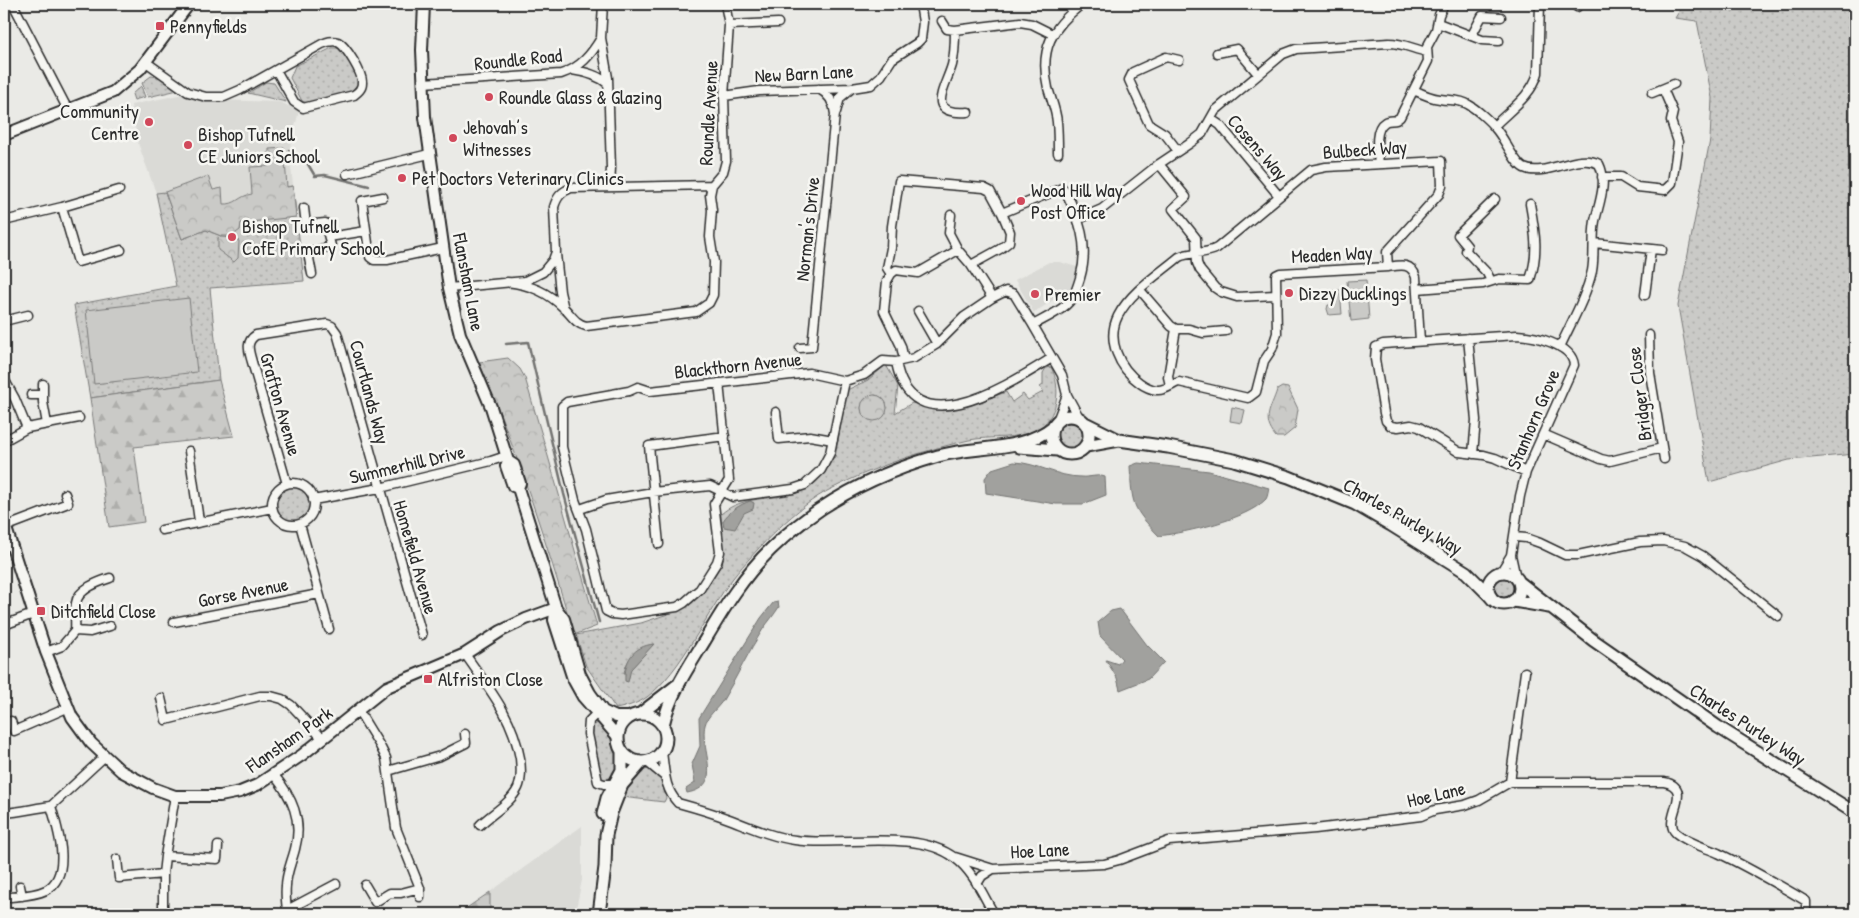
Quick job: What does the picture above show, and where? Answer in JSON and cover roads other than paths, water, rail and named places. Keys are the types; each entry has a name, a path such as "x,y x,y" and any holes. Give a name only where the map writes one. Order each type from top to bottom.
{"main road":[{"path":"4,135 114,92 146,62 189,4"},
{"name":"Flansham Lane","path":"424,4 423,84 429,154 449,288 460,334 491,407 507,459 514,465 520,483 518,488 556,608 564,619 580,674 590,693 603,711 616,716 634,716"},
{"path":"662,725 678,684 736,590 771,549 806,520 858,485 892,470 940,455 964,450 1010,446 1057,450 1076,454 1086,446 1089,434 1082,421 1068,417 1043,435 1010,446"},
{"name":"Charles Purley Way","path":"1082,421 1119,440"},
{"path":"1056,424 1052,439 1057,450"},
{"name":"Charles Purley Way","path":"1086,446 1119,440 1168,447 1234,460 1289,477 1355,504 1423,544 1466,572 1491,597"},
{"name":"Flansham Park","path":"5,524 46,652 67,708 82,732 104,757 128,775 153,788 175,796 197,797 230,794 257,785 274,775 323,739 387,687 465,654 501,631 556,608"},
{"name":"Charles Purley Way","path":"1466,572 1496,575"},
{"path":"1508,573 1518,580 1520,592 1514,601 1504,604 1491,597 1488,587 1496,575 1508,573"},
{"name":"Charles Purley Way","path":"1518,580 1593,640 1718,727 1855,813"},
{"name":"Charles Purley Way","path":"1514,601 1551,607"},
{"name":"Flansham Lane","path":"556,608 554,620 573,679 583,697 596,714 608,724 618,737"},
{"path":"606,835 602,825 607,798 624,763 618,737 621,726 678,684"},
{"path":"622,752 634,761 644,762 658,757 662,752 666,738 662,725 653,716 634,716"},
{"path":"598,914 610,813 622,785 644,762"}],"street":[{"path":"13,4 68,110"},
{"path":"603,4 601,38 608,84 610,186"},
{"name":"Roundle Avenue","path":"507,282 533,287 544,292 565,309 579,324 586,326 686,314 696,312 709,303 713,295 714,284 714,262 710,237 712,210 710,195 712,185 723,172 726,161 724,96 729,26 725,4"},
{"name":"New Barn Lane","path":"724,96 759,91 852,88 865,86 876,81 892,59 921,39 923,22 920,4"},
{"path":"1058,153 1057,121 1046,77 1045,61 1052,34 1059,23 1082,4"},
{"path":"1379,164 1377,142 1380,128 1386,120 1392,121 1400,117 1414,90 1428,61 1427,52 1444,4"},
{"path":"1494,126 1532,89 1536,82 1538,73 1540,4"},
{"path":"1472,35 1482,16 1501,16"},
{"path":"942,21 947,29 955,30 1020,22 1032,24 1052,34"},
{"path":"729,26 778,23"},
{"path":"1438,23 1482,40 1499,41"},
{"path":"955,30 951,66 940,98 945,109 949,112 968,112"},
{"name":"Roundle Road","path":"423,84 561,74 572,70 588,57 601,38"},
{"path":"146,62 188,92 213,98 224,97 233,94 322,44 333,41 341,44 349,54 362,77 362,86 358,93 354,95 303,108 294,102 276,70"},
{"path":"1079,219 1102,209 1159,164 1202,134 1215,111 1284,54 1296,49 1400,43 1427,52"},
{"path":"1217,53 1237,49 1258,74"},
{"path":"1178,60 1166,56 1133,72 1129,80 1149,124 1165,134 1178,151"},
{"path":"572,70 588,73 608,84"},
{"path":"1652,94 1674,84"},
{"name":"Norman's Drive","path":"800,348 812,347 835,114 840,98 852,88"},
{"path":"819,89 825,92 832,101 835,114"},
{"path":"1602,176 1621,177 1638,187 1652,189 1665,190 1672,183 1678,142 1672,121 1673,112 1663,89"},
{"path":"1414,90 1433,98 1463,101 1470,105 1494,126 1525,169 1540,171 1564,164 1596,162 1600,164 1602,176 1600,202 1594,224 1592,271 1560,346"},
{"name":"Cosens Way","path":"1211,119 1220,125 1279,196"},
{"path":"347,174 429,154"},
{"name":"Bulbeck Way","path":"1196,253 1210,252 1217,248 1311,170 1316,168 1441,161 1442,186 1439,194 1387,252 1388,266"},
{"path":"1159,164 1186,197 1173,208 1196,238 1197,263 1200,270 1221,292 1237,297 1275,295"},
{"path":"890,274 887,268 899,181 984,188 990,191 1002,212 1010,232 1009,242 972,265"},
{"path":"565,309 560,292 556,252 554,207 559,195 571,188 712,185"},
{"path":"1002,212 1062,188 1065,190 1079,219 1085,245 1085,258 1077,288 1073,297 1066,305 1033,325"},
{"path":"4,221 62,207 119,190"},
{"path":"383,197 362,201 370,257 374,260 387,260 443,248"},
{"path":"1491,281 1487,273 1466,251 1467,246 1458,235 1495,199"},
{"path":"1417,288 1483,284 1491,281 1524,278 1530,280 1535,263 1536,238 1530,204"},
{"path":"62,207 78,262 121,250"},
{"path":"304,208 306,224 325,223 332,246 308,253 312,274"},
{"path":"951,215 949,233 958,250 972,265 992,298"},
{"path":"329,237 366,231"},
{"path":"1594,243 1662,250"},
{"path":"1645,295 1651,249"},
{"path":"958,250 918,273 896,270 890,274 887,281 884,311 901,346 898,373 914,395 928,403 947,406 1000,390 1052,358"},
{"path":"449,288 525,281 543,272 553,260 556,252"},
{"name":"Meaden Way","path":"1196,253 1184,254 1179,257 1131,298 1118,317 1113,336 1114,346 1127,372 1138,382 1158,390 1179,382 1241,397 1248,398 1252,396 1256,392 1264,362 1272,349 1277,333 1275,279 1276,275 1280,273 1410,266 1414,270 1417,288 1420,341"},
{"path":"1140,290 1170,326 1176,329 1189,329 1203,333 1226,332"},
{"path":"580,509 606,500 653,492 710,486 733,497 793,489 805,485 821,470 830,453 845,381 864,375 886,360 900,361 914,358 937,344 964,317 1006,291 1014,294 1033,325 1063,379 1067,395 1082,421"},
{"path":"918,311 937,344"},
{"path":"4,321 28,315"},
{"name":"Grafton Avenue","path":"287,484 248,349 250,340 256,335 327,324 332,326 337,333"},
{"path":"1170,385 1168,377 1176,329"},
{"name":"Courtlands Way","path":"337,333 380,488"},
{"name":"Stanhorn Grove","path":"1473,454 1459,452 1419,427 1412,425 1390,426 1386,421 1375,359 1376,347 1383,344 1517,335 1529,336 1560,346 1570,354 1574,364 1526,472 1520,496 1511,555 1518,580"},
{"name":"Bridger Close","path":"1649,335 1650,374 1664,459"},
{"path":"1468,338 1476,420 1473,454 1495,458 1526,472"},
{"name":"Blackthorn Avenue","path":"722,492 714,504 720,552 717,562 700,589 691,599 678,607 621,615 612,614 606,610 562,447 562,406 567,402 638,388 650,391 809,373 845,381"},
{"path":"4,379 15,398 27,428"},
{"path":"43,384 47,424"},
{"path":"719,384 729,480 722,492"},
{"path":"31,395 43,395"},
{"path":"1056,424 1067,395"},
{"path":"776,412 779,439 810,436 833,440"},
{"path":"4,441 27,428 79,418"},
{"name":"Bridger Close","path":"1543,434 1601,459 1610,461 1662,448"},
{"path":"659,544 649,446 725,436"},
{"path":"189,451 199,522"},
{"name":"Summerhill Drive","path":"314,500 380,488 507,459"},
{"path":"287,484 300,485 306,488 314,500 311,514 307,520 300,524 282,522 272,508 276,491 287,484"},
{"name":"Homefield Avenue","path":"380,488 422,635"},
{"path":"5,524 68,503 65,494"},
{"path":"162,530 272,508"},
{"path":"300,524 329,629"},
{"path":"1514,537 1526,538 1565,555 1578,555 1640,542 1663,541 1685,546 1703,556 1778,616"},
{"name":"Stanhorn Grove","path":"1496,575 1511,555"},
{"path":"46,652 62,646 75,631 77,599 92,585 110,578"},
{"name":"Gorse Avenue","path":"174,622 319,594"},
{"path":"4,625 33,614"},
{"path":"75,631 90,632 110,626"},
{"path":"465,654 509,721 521,766 521,780 518,789 510,800 480,825"},
{"path":"1525,672 1510,782 1670,783 1675,787 1678,799 1671,825 1674,832 1683,838 1719,853 1806,901 1806,914"},
{"path":"161,698 166,720 260,696 277,698 292,705 323,739"},
{"path":"11,722 14,731 67,708"},
{"path":"358,710 386,758 396,828 420,893 390,893 374,902 365,885"},
{"path":"596,714 589,721 588,734 598,782 614,784"},
{"path":"388,771 440,756 466,744 465,734"},
{"name":"Hoe Lane","path":"662,752 664,776 669,793 678,803 711,812 780,837 814,842 854,840 904,842 930,846 955,857 993,869 1104,864 1169,842 1315,829 1421,816 1435,810 1465,805 1479,800 1510,782"},
{"path":"4,813 23,812 51,806 104,757"},
{"name":"Hoe Lane","path":"644,762 664,776"},
{"path":"274,775 291,799 298,824 295,848 286,884 288,912 336,884"},
{"path":"163,914 162,874 175,796"},
{"path":"11,897 45,890 52,885 60,873 61,848 51,806"},
{"path":"165,856 217,859 218,846"},
{"name":"Hoe Lane","path":"955,857 977,884 994,914"},
{"path":"117,859 119,878 162,874"},
{"name":"Hoe Lane","path":"977,884 982,876 993,869"},
{"path":"20,886 22,896"}],"waterway":[{"path":"289,150 306,161 315,176 325,175 369,186"},
{"path":"506,344 528,342 564,494 599,622"}],"place":[{"name":"Pennyfields","path":"160,26"},
{"name":"Roundle Glass & Glazing","path":"489,97"},
{"name":"Community Centre","path":"149,122"},
{"name":"Jehovah’s Witnesses","path":"453,138"},
{"name":"Bishop Tufnell CE Juniors School","path":"188,145"},
{"name":"Pet Doctors Veterinary Clinics","path":"402,178"},
{"name":"Wood Hill Way Post Office","path":"1021,201"},
{"name":"Bishop Tufnell CofE Primary School","path":"232,237"},
{"name":"Dizzy Ducklings","path":"1289,293"},
{"name":"Premier","path":"1035,294"},
{"name":"Ditchfield Close","path":"41,611"},
{"name":"Alfriston Close","path":"428,679"}]}
